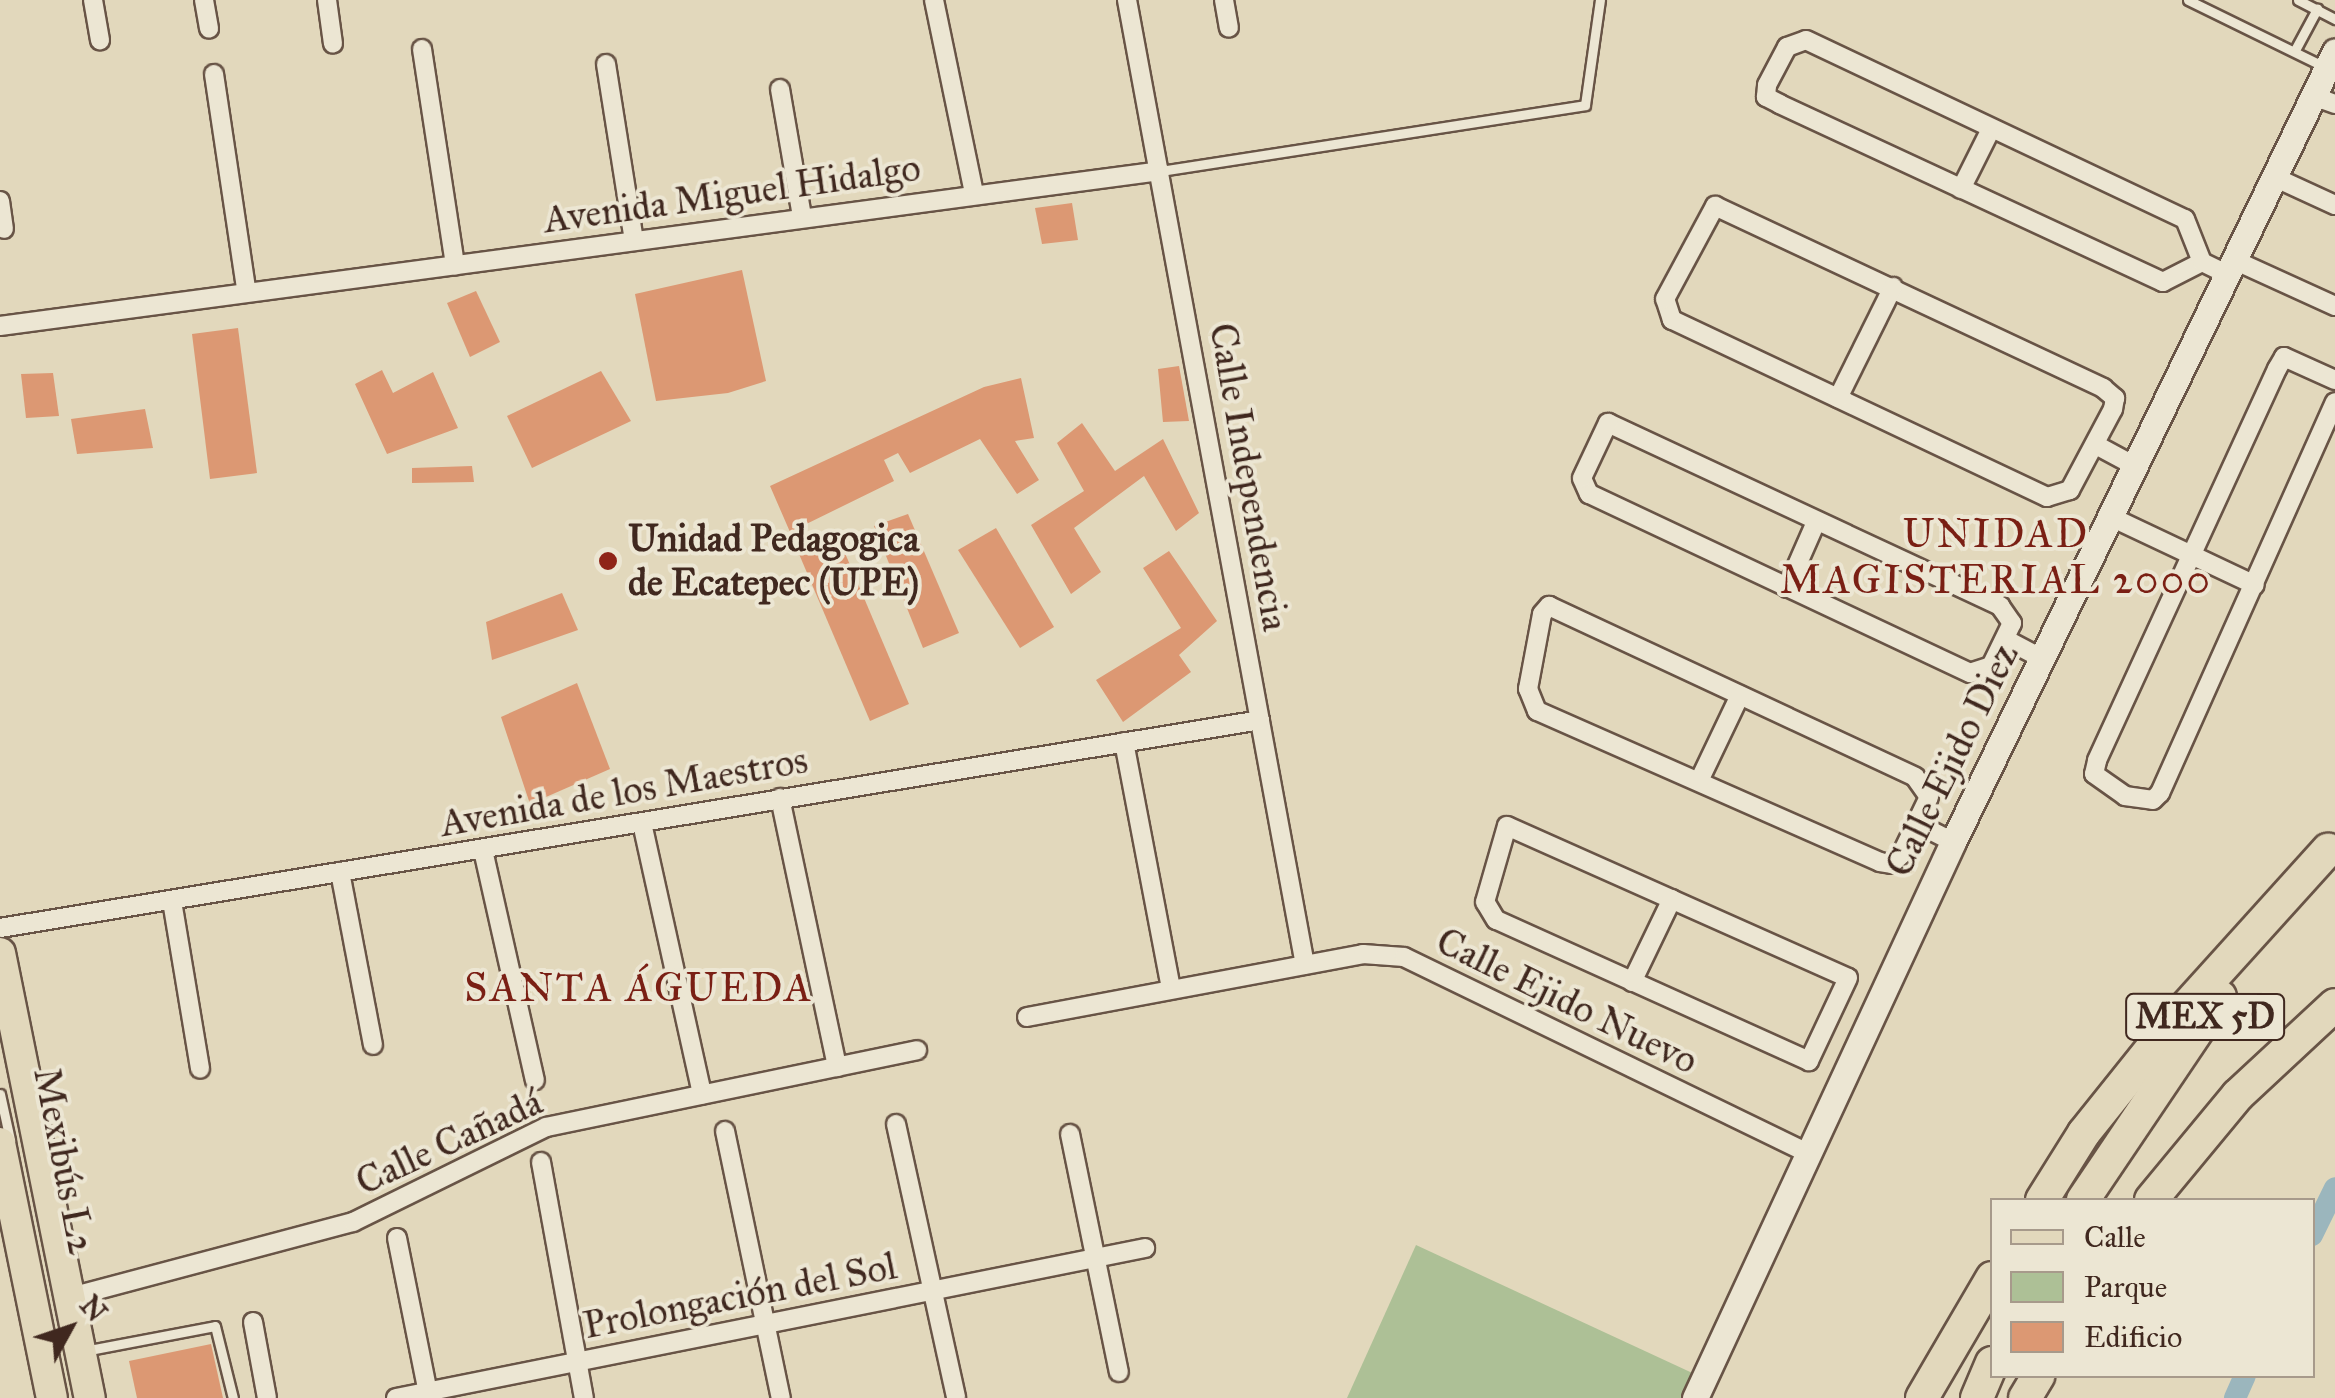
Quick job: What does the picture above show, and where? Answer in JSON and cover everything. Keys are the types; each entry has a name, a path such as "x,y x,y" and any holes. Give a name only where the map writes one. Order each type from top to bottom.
{"highway":[{"path":"2043,1198 2084,1133 2176,1018 2331,845"},
{"name":"MEX 5D","path":"2085,1198 2195,1030 2331,845"},
{"name":"MEX 5D","path":"2153,1198 2238,1095 2335,1006"},
{"path":"1922,1398 1990,1281"},
{"path":"1976,1398 1990,1367"}],"main road":[{"name":"Calle Ejido Diez","path":"1695,1398 1953,842 2274,177 2324,100 2331,59"},
{"path":"0,952 90,1398"},
{"path":"0,1143 9,1231 52,1398"}],"street":[{"path":"93,0 100,40"},
{"path":"204,0 209,29"},
{"path":"328,0 333,44"},
{"path":"934,0 974,193"},
{"name":"Calle Independencia","path":"1126,0 1305,966"},
{"path":"1224,0 1229,28"},
{"path":"2202,262 2185,219 1806,40 1786,47 1767,86 1766,97 1780,104 2163,282 2202,262 2231,267 2335,306"},
{"path":"422,49 455,265"},
{"path":"606,64 634,240"},
{"path":"214,74 246,289"},
{"path":"780,89 802,216"},
{"path":"1961,189 1991,129"},
{"name":"Avenida Miguel Hidalgo","path":"0,326 246,289 1160,171"},
{"path":"2274,177 2335,205"},
{"path":"0,200 4,229"},
{"path":"1715,206 1893,287 2104,388 2115,398 2096,445 2070,490 2047,497 1672,320 1665,298 1704,216 1715,206"},
{"path":"1838,398 1893,287"},
{"path":"2335,380 2284,357 2097,761 2094,774 2125,796 2152,800 2160,793 2335,402"},
{"path":"1608,423 1622,424 1816,522 2000,606 2012,623 1991,666 1970,673 1589,494 1582,478 1600,432 1608,423"},
{"path":"2096,445 2135,466"},
{"path":"2111,517 2254,585"},
{"path":"1787,588 1816,522"},
{"path":"1549,606 1561,608 1740,694 1916,777 1929,797 1918,824 1891,864 1538,711 1528,689 1542,614 1549,606"},
{"path":"2005,639 2043,659"},
{"path":"1700,781 1740,694"},
{"name":"Avenida de los Maestros","path":"0,928 1260,720"},
{"path":"1124,742 1171,988"},
{"path":"780,798 836,1067"},
{"path":"642,823 702,1094"},
{"path":"1918,824 1953,842"},
{"path":"1507,826 1672,899 1848,978 1809,1061 1488,913 1500,836 1507,826"},
{"path":"483,850 535,1080"},
{"path":"340,872 373,1044"},
{"path":"1632,982 1672,899"},
{"path":"172,901 200,1070"},
{"name":"Calle Ejido Nuevo","path":"1027,1017 1363,954 1404,958 1807,1154"},
{"path":"1832,1016 1864,1031"},
{"name":"Calle Cañadá","path":"70,1297 353,1222 460,1175 546,1128 917,1050"},
{"path":"896,1124 956,1398"},
{"path":"725,1131 781,1398"},
{"path":"1070,1134 1119,1372"},
{"path":"542,1162 584,1398"},
{"path":"397,1238 429,1395"},
{"name":"Prolongación del Sol","path":"396,1398 429,1395 575,1361 1145,1248"},
{"path":"252,1322 267,1398"}],"lane":[{"name":"Avenida Miguel Hidalgo","path":"1160,171 1586,105 1600,0"},
{"path":"2188,0 2296,50 2331,59"},
{"path":"2298,0 2335,19"},
{"path":"2296,50 2318,10"},
{"name":"Mexibús L2","path":"0,994 81,1398"},
{"name":"Mexibús L2","path":"0,1094 62,1398"},
{"path":"81,1352 216,1326 233,1398"}],"green space":[{"path":"1416,1245 1701,1377 1692,1398 1347,1398"}],"building":[{"path":"1072,203 1078,240 1042,244 1035,208"},
{"path":"742,270 766,381 728,393 656,401 635,294"},
{"path":"476,291 500,342 470,357 447,303"},
{"path":"238,328 257,473 210,479 192,334"},
{"path":"1179,366 1189,421 1163,422 1158,369"},
{"path":"382,370 393,393 433,372 458,428 387,454 355,384"},
{"path":"601,371 631,421 532,468 507,416"},
{"path":"53,373 59,416 26,418 21,374"},
{"path":"1021,378 1034,438 1015,441 1039,480 1017,494 980,439 910,473 898,453 884,460 894,481 790,532 770,486 984,387"},
{"path":"145,409 153,448 77,454 71,419"},
{"path":"1082,423 1115,471 1163,439 1199,513 1176,531 1144,476 1074,528 1101,572 1071,594 1031,525 1084,491 1057,443"},
{"path":"472,466 474,482 412,483 412,468"},
{"path":"908,514 959,633 923,648 874,526"},
{"path":"996,528 1054,627 1020,648 958,550"},
{"path":"839,539 909,704 870,721 799,554"},
{"path":"1169,551 1217,621 1179,655 1191,672 1123,722 1096,680 1181,628 1143,568"},
{"path":"562,593 578,630 492,660 486,622"},
{"path":"577,683 610,769 530,804 501,717"},
{"path":"211,1344 223,1398 137,1398 129,1361"}],"waterway":[{"path":"2315,1229 2335,1188"},
{"path":"2235,1398 2244,1378"}],"place":[{"name":"Unidad Pedagogica de Ecatepec (UPE)","path":"608,561"}],"district":[{"name":"UNIDAD MAGISTERIAL 2000","path":"1996,557"},
{"name":"SANTA ÁGUEDA","path":"639,988"}]}
